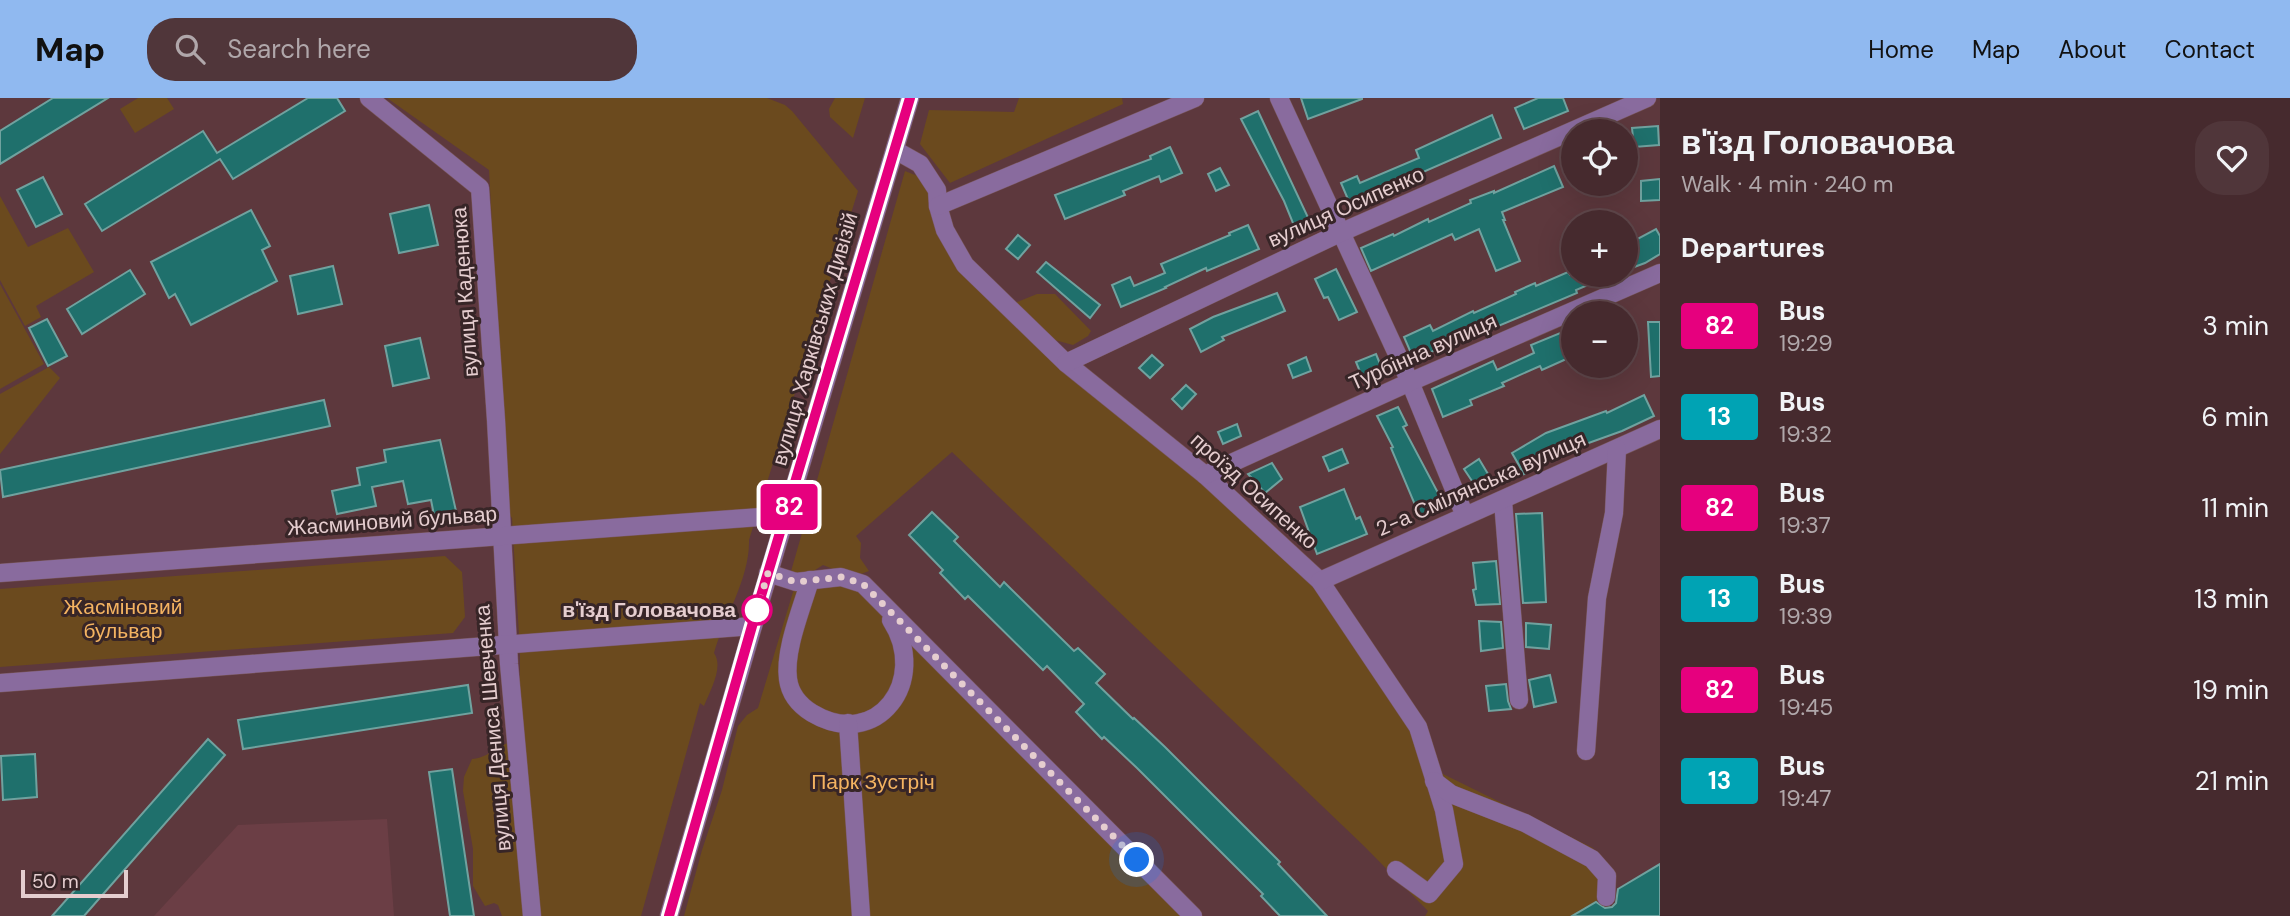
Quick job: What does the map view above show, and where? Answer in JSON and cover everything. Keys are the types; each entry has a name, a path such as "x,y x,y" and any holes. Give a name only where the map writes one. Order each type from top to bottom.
{"street":[{"name":"вулиця Каденюка","path":"369,98 480,188 502,536"},
{"name":"вулиця Харківських Дивізій","path":"669,916 752,626 910,98"},
{"path":"938,205 1195,98"},
{"path":"1279,98 1410,382 1465,516"},
{"name":"вулиця Осипенко","path":"1066,363 1342,232 1647,98"},
{"name":"проїзд Осипенко","path":"895,150 920,164 937,190 945,230 965,265 1066,363 1205,475 1320,581 1418,727 1444,810 1454,864 1429,894 1396,870"},
{"name":"Турбінна вулиця","path":"1205,475 1660,273"},
{"name":"2-а Смілянська вулиця","path":"1320,581 1660,429"},
{"path":"1586,751 1597,598 1614,513 1617,449"},
{"path":"1503,501 1519,700"},
{"name":"Жасминовий бульвар","path":"0,573 787,515"},
{"name":"вулиця Дениса Шевченка","path":"502,536 532,916"},
{"path":"768,573 796,582 841,577 863,584 1193,916"},
{"path":"810,580 788,660 790,688 797,701 822,719 848,723 869,720 888,708 904,677 904,650 896,628 878,599"},
{"path":"0,683 752,626"},
{"path":"848,723 862,916"},
{"path":"1433,781 1451,794 1525,823 1592,859 1607,876 1605,897"}],"shaded area":[{"path":"387,819 394,916 154,916 238,825"}],"green space":[{"path":"138,98 167,98 174,109 135,133 120,109"},
{"path":"387,98 767,98 792,111 858,191 749,540 741,583 718,639 714,653 717,672 704,706 700,703 641,916 502,916 498,905 494,903 485,906 473,886 473,849 463,791 464,777 472,759 520,739 520,652 512,518 508,513 489,170"},
{"path":"835,98 865,98 853,138 830,117 829,109"},
{"path":"1019,98 1122,98 1123,104 950,183 920,144 929,110 1014,112"},
{"path":"905,171 925,179 949,247 1015,303 1037,294 1055,294 1091,331 1088,336 1073,345 1051,339 1311,581 1441,773 1593,848 1613,892 1572,916 1425,916 1428,911 1364,846 952,452 856,536 861,543 860,558 869,571 853,577 823,565 804,577 790,575"},
{"path":"0,196 28,247 68,228 94,272 36,306 41,317 25,326 0,280"},
{"path":"0,284 44,364 0,389"},
{"path":"49,367 60,378 0,454 0,394"},
{"name":"Жасміновий бульвар","path":"445,556 462,572 465,617 453,633 0,667 0,589"},
{"name":"Парк Зустріч","path":"796,582 863,584 1193,916 684,916 722,790 738,726 747,715 758,708"}],"building":[{"path":"53,98 108,98 0,164 0,131"},
{"path":"308,98 337,98 345,111 233,179 220,159 102,231 85,204 203,131 217,153"},
{"path":"1301,98 1362,98 1362,99 1308,119"},
{"path":"1538,98 1563,98 1568,111 1524,129 1515,108"},
{"path":"1258,111 1312,226 1297,233 1284,201 1241,119"},
{"path":"1492,115 1501,138 1350,204 1341,183 1357,176 1360,183 1419,158 1416,150"},
{"path":"1658,126 1659,145 1638,147 1638,128"},
{"path":"1170,147 1182,173 1161,182 1159,176 1123,191 1125,195 1065,219 1055,195 1151,159 1150,156"},
{"path":"1554,166 1561,182 1561,188 1502,212 1520,261 1496,271 1479,229 1455,240 1452,234 1371,271 1361,248 1428,219 1429,222 1471,203 1470,200 1494,193"},
{"path":"1220,168 1229,185 1216,191 1208,174"},
{"path":"43,177 62,214 36,227 17,190"},
{"path":"1660,179 1660,200 1641,201 1641,181"},
{"path":"429,205 438,245 399,253 390,214"},
{"path":"251,210 270,246 262,250 277,281 191,325 175,294 169,298 151,262"},
{"path":"1248,225 1259,249 1207,271 1206,268 1121,307 1112,285 1130,277 1134,286 1165,273 1161,264"},
{"path":"1656,229 1660,236 1660,254 1638,266 1638,239"},
{"path":"1018,235 1030,245 1018,259 1006,249"},
{"path":"1046,262 1100,305 1090,318 1037,272"},
{"path":"333,266 342,304 298,314 290,276"},
{"path":"1336,269 1357,312 1339,320 1328,297 1324,298 1315,279"},
{"path":"130,270 145,294 82,334 67,309"},
{"path":"1561,275 1561,287 1583,287 1576,290 1577,293 1496,327 1495,324 1458,343 1457,340 1414,360 1404,337 1430,325 1433,331 1535,283 1536,286"},
{"path":"1277,293 1285,311 1222,337 1224,340 1201,352 1190,329 1213,317"},
{"path":"47,319 67,356 48,366 29,328"},
{"path":"1648,322 1660,322 1660,376 1651,377"},
{"path":"1561,333 1561,361 1542,370 1540,366 1502,383 1504,386 1470,400 1472,405 1443,417 1432,389 1493,361 1497,370 1534,353 1531,345"},
{"path":"420,338 429,378 393,386 385,346"},
{"path":"1376,354 1385,376 1365,384 1356,362"},
{"path":"1152,355 1163,365 1150,378 1139,368"},
{"path":"1306,357 1311,371 1293,378 1288,365"},
{"path":"1186,385 1196,394 1182,409 1172,399"},
{"path":"1644,395 1654,416 1622,431 1541,460 1542,463 1524,474 1512,453 1546,433 1606,411 1607,413"},
{"path":"324,400 330,426 3,497 0,470"},
{"path":"1398,407 1407,425 1403,427 1445,506 1421,519 1391,448 1393,447 1377,416"},
{"path":"1237,424 1241,436 1223,444 1218,432"},
{"path":"440,440 456,511 434,515 431,500 408,504 403,481 372,487 376,506 337,514 332,491 360,485 357,468 386,462 384,450"},
{"path":"1342,449 1348,463 1329,471 1323,457"},
{"path":"1479,459 1494,484 1480,493 1464,469"},
{"path":"1272,463 1282,479 1265,493 1248,474"},
{"path":"1344,489 1356,519 1360,517 1367,534 1317,554 1300,507"},
{"path":"932,512 958,537 954,541 1000,587 1004,582 1074,651 1078,648 1105,674 1096,683 1165,747 1280,862 1278,864 1327,916 1280,916 1261,896 1263,894 1137,768 1104,737 1102,739 1076,712 1084,704 1047,666 1043,670 968,596 965,599 940,573 943,570 909,535"},
{"path":"1542,513 1546,602 1523,603 1516,514"},
{"path":"1496,561 1500,604 1476,605 1473,563"},
{"path":"1479,621 1501,622 1503,648 1481,651"},
{"path":"1526,623 1551,625 1549,649 1526,647"},
{"path":"1550,675 1556,702 1534,707 1529,680"},
{"path":"1506,684 1511,709 1489,711 1486,686"},
{"path":"468,685 472,713 243,749 238,720"},
{"path":"208,739 225,755 84,916 52,916"},
{"path":"35,754 37,797 3,800 1,756"},
{"path":"452,769 474,916 450,916 429,772"},
{"path":"1660,864 1660,916 1572,916 1596,902 1605,908 1612,907 1616,903 1618,889"}],"bus line":[{"name":"82","path":"669,916 752,626 910,98"}],"place":[{"name":"в'їзд Головачова","path":"757,610"}],"route":[{"path":"757,610 768,573 796,582 841,577 863,584 1137,860"}]}
